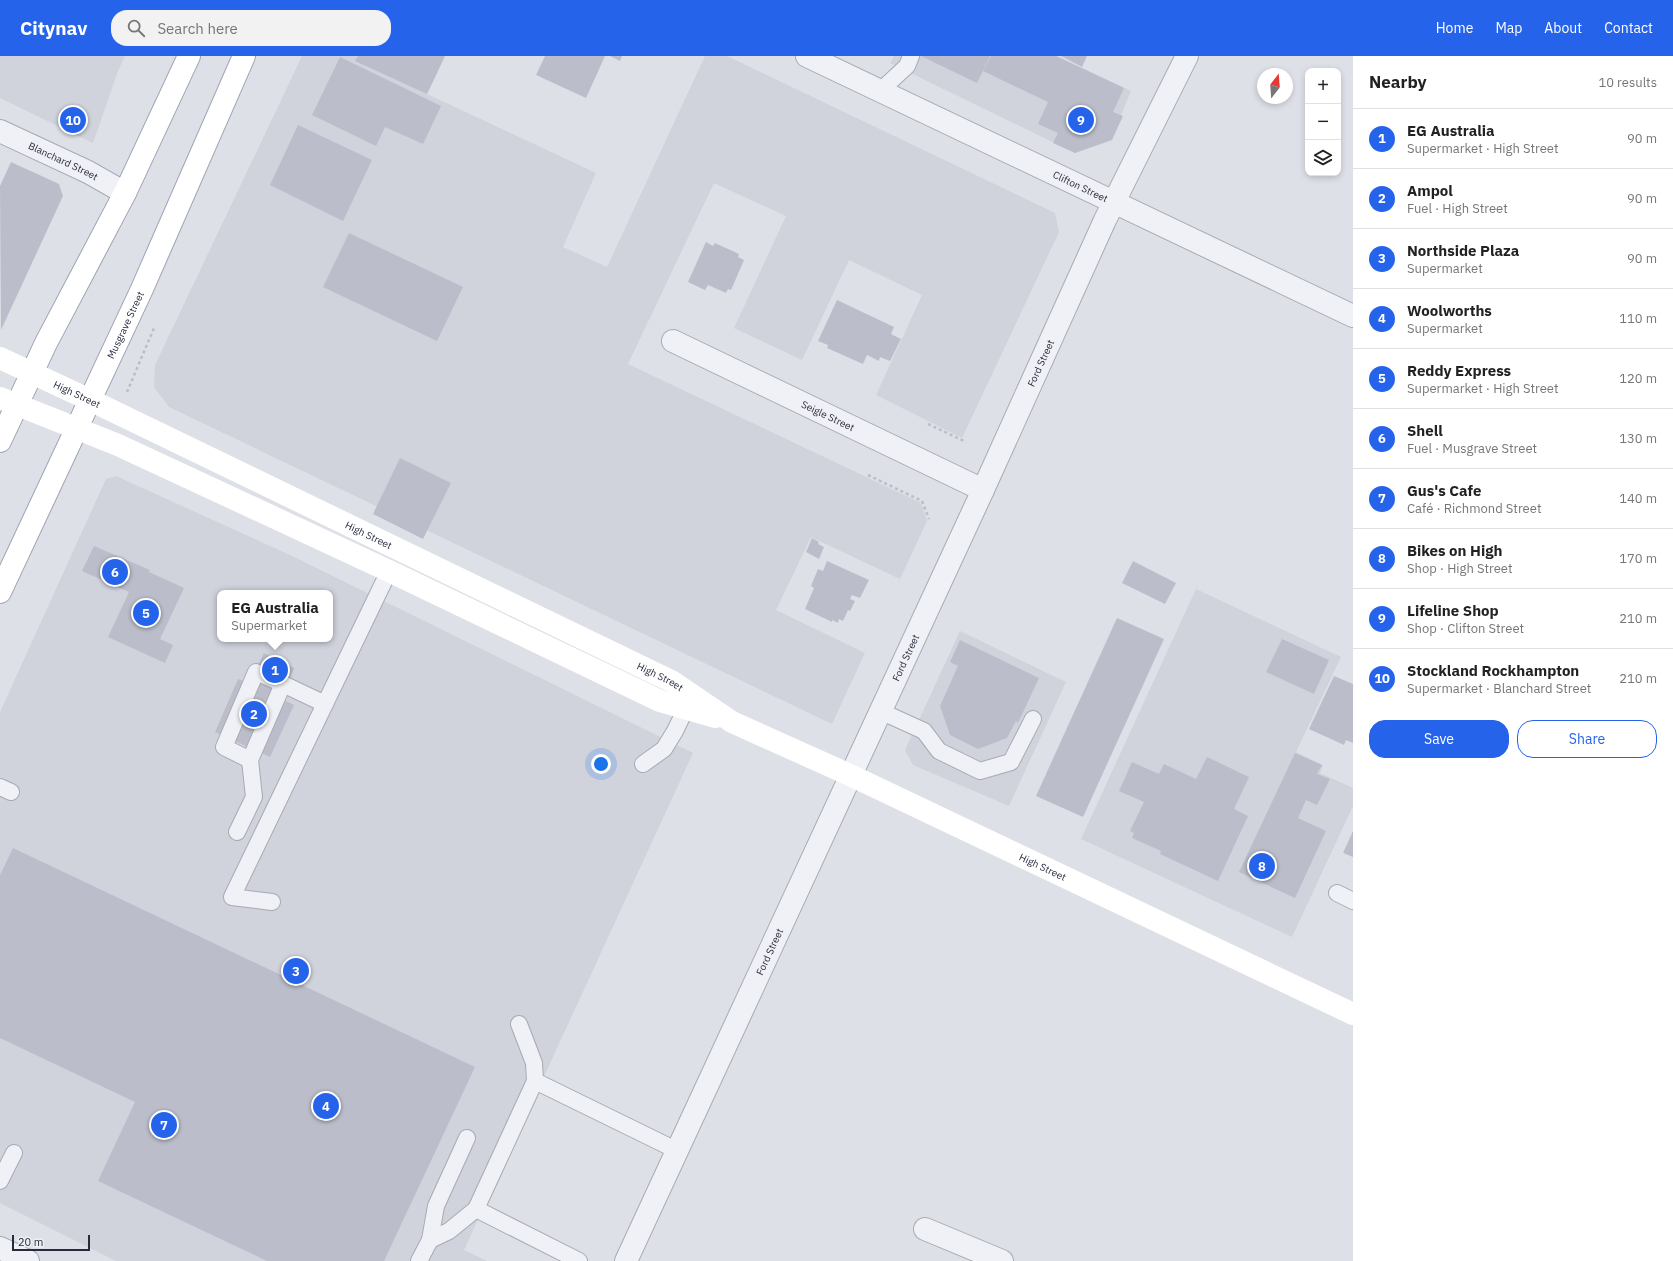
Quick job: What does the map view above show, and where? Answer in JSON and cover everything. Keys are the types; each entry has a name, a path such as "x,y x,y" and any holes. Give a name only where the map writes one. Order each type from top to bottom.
{"main road":[{"path":"0,441 8,401 32,373 46,343 125,193 189,56"},
{"name":"Musgrave Street","path":"0,592 142,289 244,56"},
{"name":"High Street","path":"0,358 90,400 666,679 689,702 850,775 1353,1014"},
{"name":"High Street","path":"8,401 118,445 389,571 660,701 689,702"}],"street":[{"name":"Clifton Street","path":"809,56 1353,316"},
{"name":"Ford Street","path":"626,1261 676,1150 983,490 1114,203 1187,56"},
{"name":"Blanchard Street","path":"0,132 88,172 125,193"},
{"name":"Seigle Street","path":"673,341 983,490"},
{"path":"925,1229 1002,1261"},
{"path":"0,1248 28,1261"}],"lane":[{"path":"168,100 181,56"},
{"path":"880,91 907,66 912,56"},
{"path":"272,902 232,897 389,571"},
{"path":"250,760 224,747 256,672 325,704"},
{"path":"266,829 237,832 254,797 250,760 283,684"},
{"path":"643,764 664,749 675,731 689,702"},
{"path":"880,711 924,731 938,751 980,771 1012,762 1033,719"},
{"path":"1336,893 1353,901"},
{"path":"430,1240 449,1231 476,1209 535,1081 534,1063 519,1024"},
{"path":"535,1081 676,1150"},
{"path":"419,1261 430,1240 436,1206 467,1138"},
{"path":"0,1181 14,1153"},
{"path":"476,1209 579,1261"}],"path":[{"path":"928,424 964,441"},
{"path":"868,475 922,501 929,519"}],"shaded area":[{"path":"0,56 125,56 118,71 93,143 0,98"},
{"path":"302,56 445,56 427,94 596,173 563,247 607,267 705,56 727,56 1055,213 1059,232 962,438 876,395 922,295 849,260 802,360 734,328 786,216 714,183 628,364 921,503 927,521 900,579 811,537 776,610 865,653 832,724 169,407 154,387 155,365"},
{"path":"894,56 1057,56 1131,91 1111,139 1075,153 890,63"},
{"path":"116,476 290,555 693,753 464,1250 487,1261 116,1261 0,1203 0,712 106,479"},
{"path":"1196,589 1341,657 1296,752 1323,765 1320,773 1353,788 1353,806 1292,937 1081,839"},
{"path":"960,631 1066,682 1009,806 913,765 905,750"}],"building":[{"path":"358,56 445,56 427,94 355,61"},
{"path":"545,56 605,56 586,98 536,75"},
{"path":"610,56 622,56 620,61"},
{"path":"921,56 990,56 977,83"},
{"path":"991,56 1056,56 1124,88 1113,112 1123,116 1112,140 1075,153 1053,143 1058,133 1038,124 1048,102 983,71"},
{"path":"1061,56 1087,56 1082,67"},
{"path":"340,57 441,106 423,144 385,127 376,146 312,115"},
{"path":"298,125 372,160 343,221 270,185"},
{"path":"11,162 59,184 63,196 1,330 0,186"},
{"path":"349,233 463,287 437,341 323,287"},
{"path":"706,242 713,246 715,243 739,254 738,257 744,260 731,290 728,289 726,293 708,285 705,290 688,282"},
{"path":"837,300 894,327 891,334 901,339 890,361 880,357 879,361 867,355 863,364 827,348 828,345 818,341"},
{"path":"400,458 451,483 423,539 373,514"},
{"path":"812,538 824,547 819,559 806,552"},
{"path":"94,546 150,570 149,572 184,588 160,639 173,645 165,663 108,637 129,592 82,571"},
{"path":"827,561 869,580 860,598 852,595 850,599 855,601 850,611 848,610 843,621 839,619 838,623 832,620 832,622 805,609 814,588 811,586 818,569 823,571"},
{"path":"1133,561 1176,583 1165,604 1122,583"},
{"path":"1117,618 1164,639 1083,817 1036,796"},
{"path":"1282,639 1329,660 1314,694 1266,672"},
{"path":"960,640 1039,678 1018,723 1016,721 1007,738 978,749 950,735 940,706 958,666 950,662"},
{"path":"264,653 294,668 280,698 294,705 270,757 215,732 238,679 250,683"},
{"path":"1334,676 1353,684 1353,743 1346,740 1344,745 1309,729"},
{"path":"1295,753 1322,765 1317,774 1330,779 1317,805 1306,800 1298,818 1326,831 1295,898 1239,872"},
{"path":"1207,757 1249,777 1234,809 1248,816 1218,881 1160,854 1161,851 1132,838 1134,833 1130,831 1144,802 1119,791 1132,762 1159,774 1164,764 1196,779"},
{"path":"1353,831 1353,857 1343,853"},
{"path":"13,848 475,1067 384,1261 267,1261 98,1181 135,1102 0,1038 0,875"}],"place":[{"name":"Stockland Rockhampton","path":"73,120"},
{"name":"Lifeline Shop","path":"1081,120"},
{"name":"Shell","path":"115,572"},
{"name":"Reddy Express","path":"146,613"},
{"name":"EG Australia","path":"275,670"},
{"name":"Ampol","path":"254,714"},
{"name":"Bikes on High","path":"1262,866"},
{"name":"Northside Plaza","path":"296,971"},
{"name":"Woolworths","path":"326,1106"},
{"name":"Gus's Cafe","path":"164,1125"}]}
